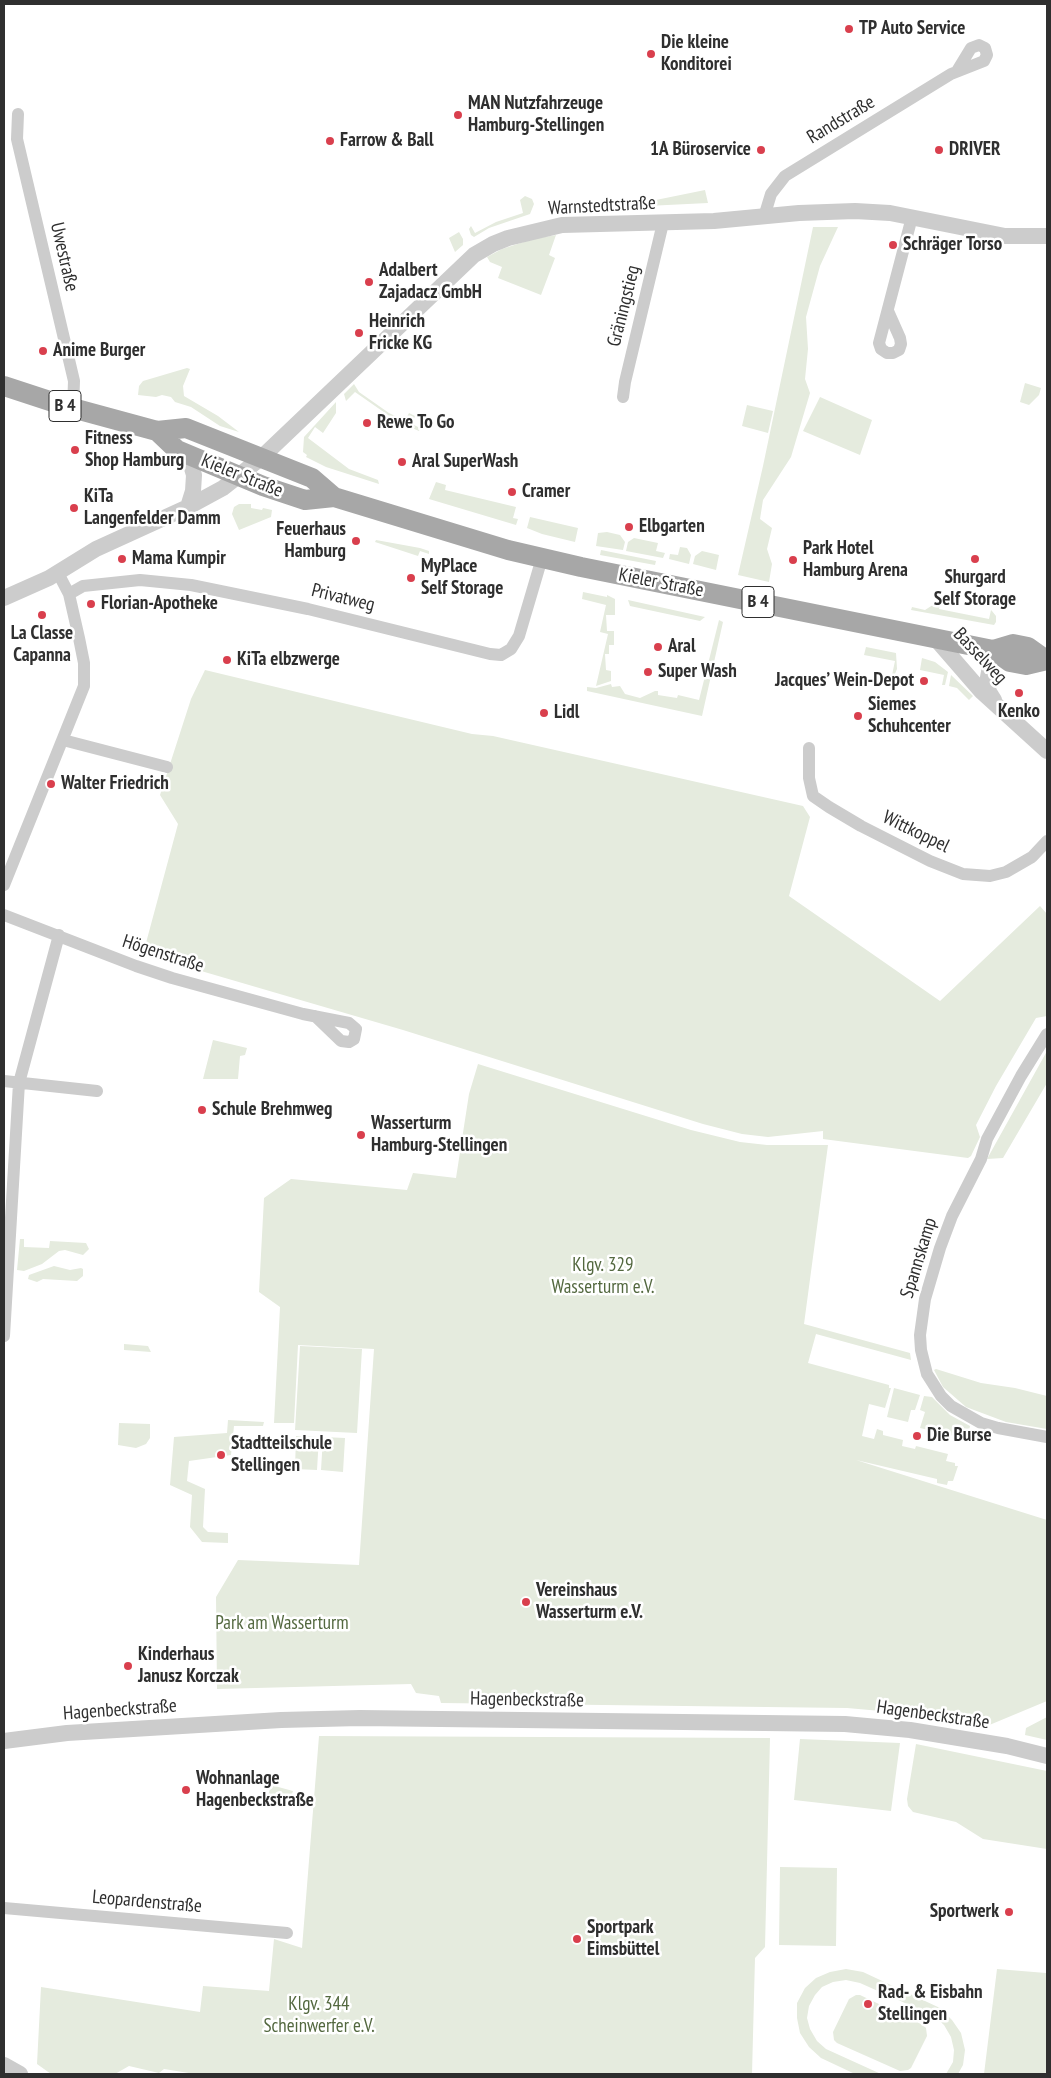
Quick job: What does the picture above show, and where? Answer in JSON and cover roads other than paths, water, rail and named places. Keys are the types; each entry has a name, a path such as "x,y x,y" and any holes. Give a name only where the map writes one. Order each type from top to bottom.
{"main road":[{"name":"Kieler Straße","path":"4,386 73,408 157,431 186,428 312,478 334,497"},
{"name":"Kieler Straße","path":"157,431 177,450 185,454 305,500 334,497 487,544 542,558 993,650 1010,662 1026,665 1047,660"}],"street":[{"name":"Randstraße","path":"764,217 771,194 785,176 957,71"},
{"name":"Uwestraße","path":"18,114 16,139 74,381 73,408"},
{"name":"Warnstedtstraße","path":"4,598 58,572 96,549 188,507 223,488 240,476 478,252 508,238 562,225 663,223 855,210 912,217 1005,236 1047,236"},
{"path":"888,311 912,217"},
{"name":"Gräningstieg","path":"623,397 663,223"},
{"path":"185,454 192,465 194,483 188,507"},
{"name":"Privatweg","path":"68,594 83,586 140,580 191,585 305,608 490,654 501,655 515,644 519,636 542,558"},
{"path":"4,885 85,682 84,663 68,594 58,572"},
{"name":"Basselweg","path":"935,638 981,691 996,702 1047,751"},
{"name":"Basselweg","path":"993,650 987,683 989,692 996,702"},
{"path":"63,740 167,766"},
{"name":"Wittkoppel","path":"809,748 809,778 813,796 861,826 930,861 962,874 990,876 1006,872 1032,857 1047,841"},
{"name":"Högenstraße","path":"4,915 172,978 315,1016"},
{"path":"4,1336 19,1083 58,935"},
{"name":"Spannskamp","path":"1047,1034 986,1138 981,1159 952,1216 932,1272 923,1305 920,1335 920,1350 927,1374 941,1396 951,1406 981,1422 998,1428 1047,1437"},
{"path":"4,1081 97,1091"},
{"name":"Hagenbeckstraße","path":"4,1740 77,1733 291,1719 845,1724 910,1730 1007,1746 1047,1756"},
{"name":"Leopardenstraße","path":"4,1908 287,1933"},
{"path":"4,2065 20,2074"}],"place":[{"name":"TP Auto Service","path":"849,29"},
{"name":"Die kleine Konditorei","path":"651,54"},
{"name":"MAN Nutzfahrzeuge Hamburg-Stellingen","path":"458,115"},
{"name":"Farrow & Ball","path":"330,141"},
{"name":"1A Büroservice","path":"761,150"},
{"name":"DRIVER","path":"939,150"},
{"name":"Schräger Torso","path":"893,245"},
{"name":"Adalbert Zajadacz GmbH","path":"369,282"},
{"name":"Heinrich Fricke KG","path":"359,333"},
{"name":"Anime Burger","path":"43,351"},
{"name":"Rewe To Go","path":"367,423"},
{"name":"Fitness Shop Hamburg","path":"75,450"},
{"name":"Aral SuperWash","path":"402,462"},
{"name":"Cramer","path":"512,492"},
{"name":"KiTa Langenfelder Damm","path":"74,508"},
{"name":"Elbgarten","path":"629,527"},
{"name":"Feuerhaus Hamburg","path":"356,541"},
{"name":"Mama Kumpir","path":"122,559"},
{"name":"Shurgard Self Storage","path":"975,559"},
{"name":"Park Hotel Hamburg Arena","path":"793,560"},
{"name":"MyPlace Self Storage","path":"411,578"},
{"name":"Florian-Apotheke","path":"91,604"},
{"name":"La Classe Capanna","path":"42,615"},
{"name":"Aral","path":"658,647"},
{"name":"KiTa elbzwerge","path":"227,660"},
{"name":"Super Wash","path":"648,672"},
{"name":"Jacques’ Wein-Depot","path":"924,681"},
{"name":"Kenko","path":"1019,693"},
{"name":"Lidl","path":"544,713"},
{"name":"Siemes Schuhcenter","path":"858,716"},
{"name":"Walter Friedrich","path":"51,784"},
{"name":"Schule Brehmweg","path":"202,1110"},
{"name":"Wasserturm Hamburg-Stellingen","path":"361,1135"},
{"name":"Die Burse","path":"917,1436"},
{"name":"Stadtteilschule Stellingen","path":"221,1455"},
{"name":"Vereinshaus Wasserturm e.V.","path":"526,1602"},
{"name":"Kinderhaus Janusz Korczak","path":"128,1666"},
{"name":"Wohnanlage Hagenbeckstraße","path":"186,1790"},
{"name":"Sportwerk","path":"1009,1912"},
{"name":"Sportpark Eimsbüttel","path":"577,1939"},
{"name":"Rad- & Eisbahn Stellingen","path":"868,2004"}],"park label":[{"name":"Klgv. 329 Wasserturm e.V.","path":"603,1277"},
{"name":"Park am Wasserturm","path":"282,1624"},
{"name":"Klgv. 344 Scheinwerfer e.V.","path":"319,2016"}]}
